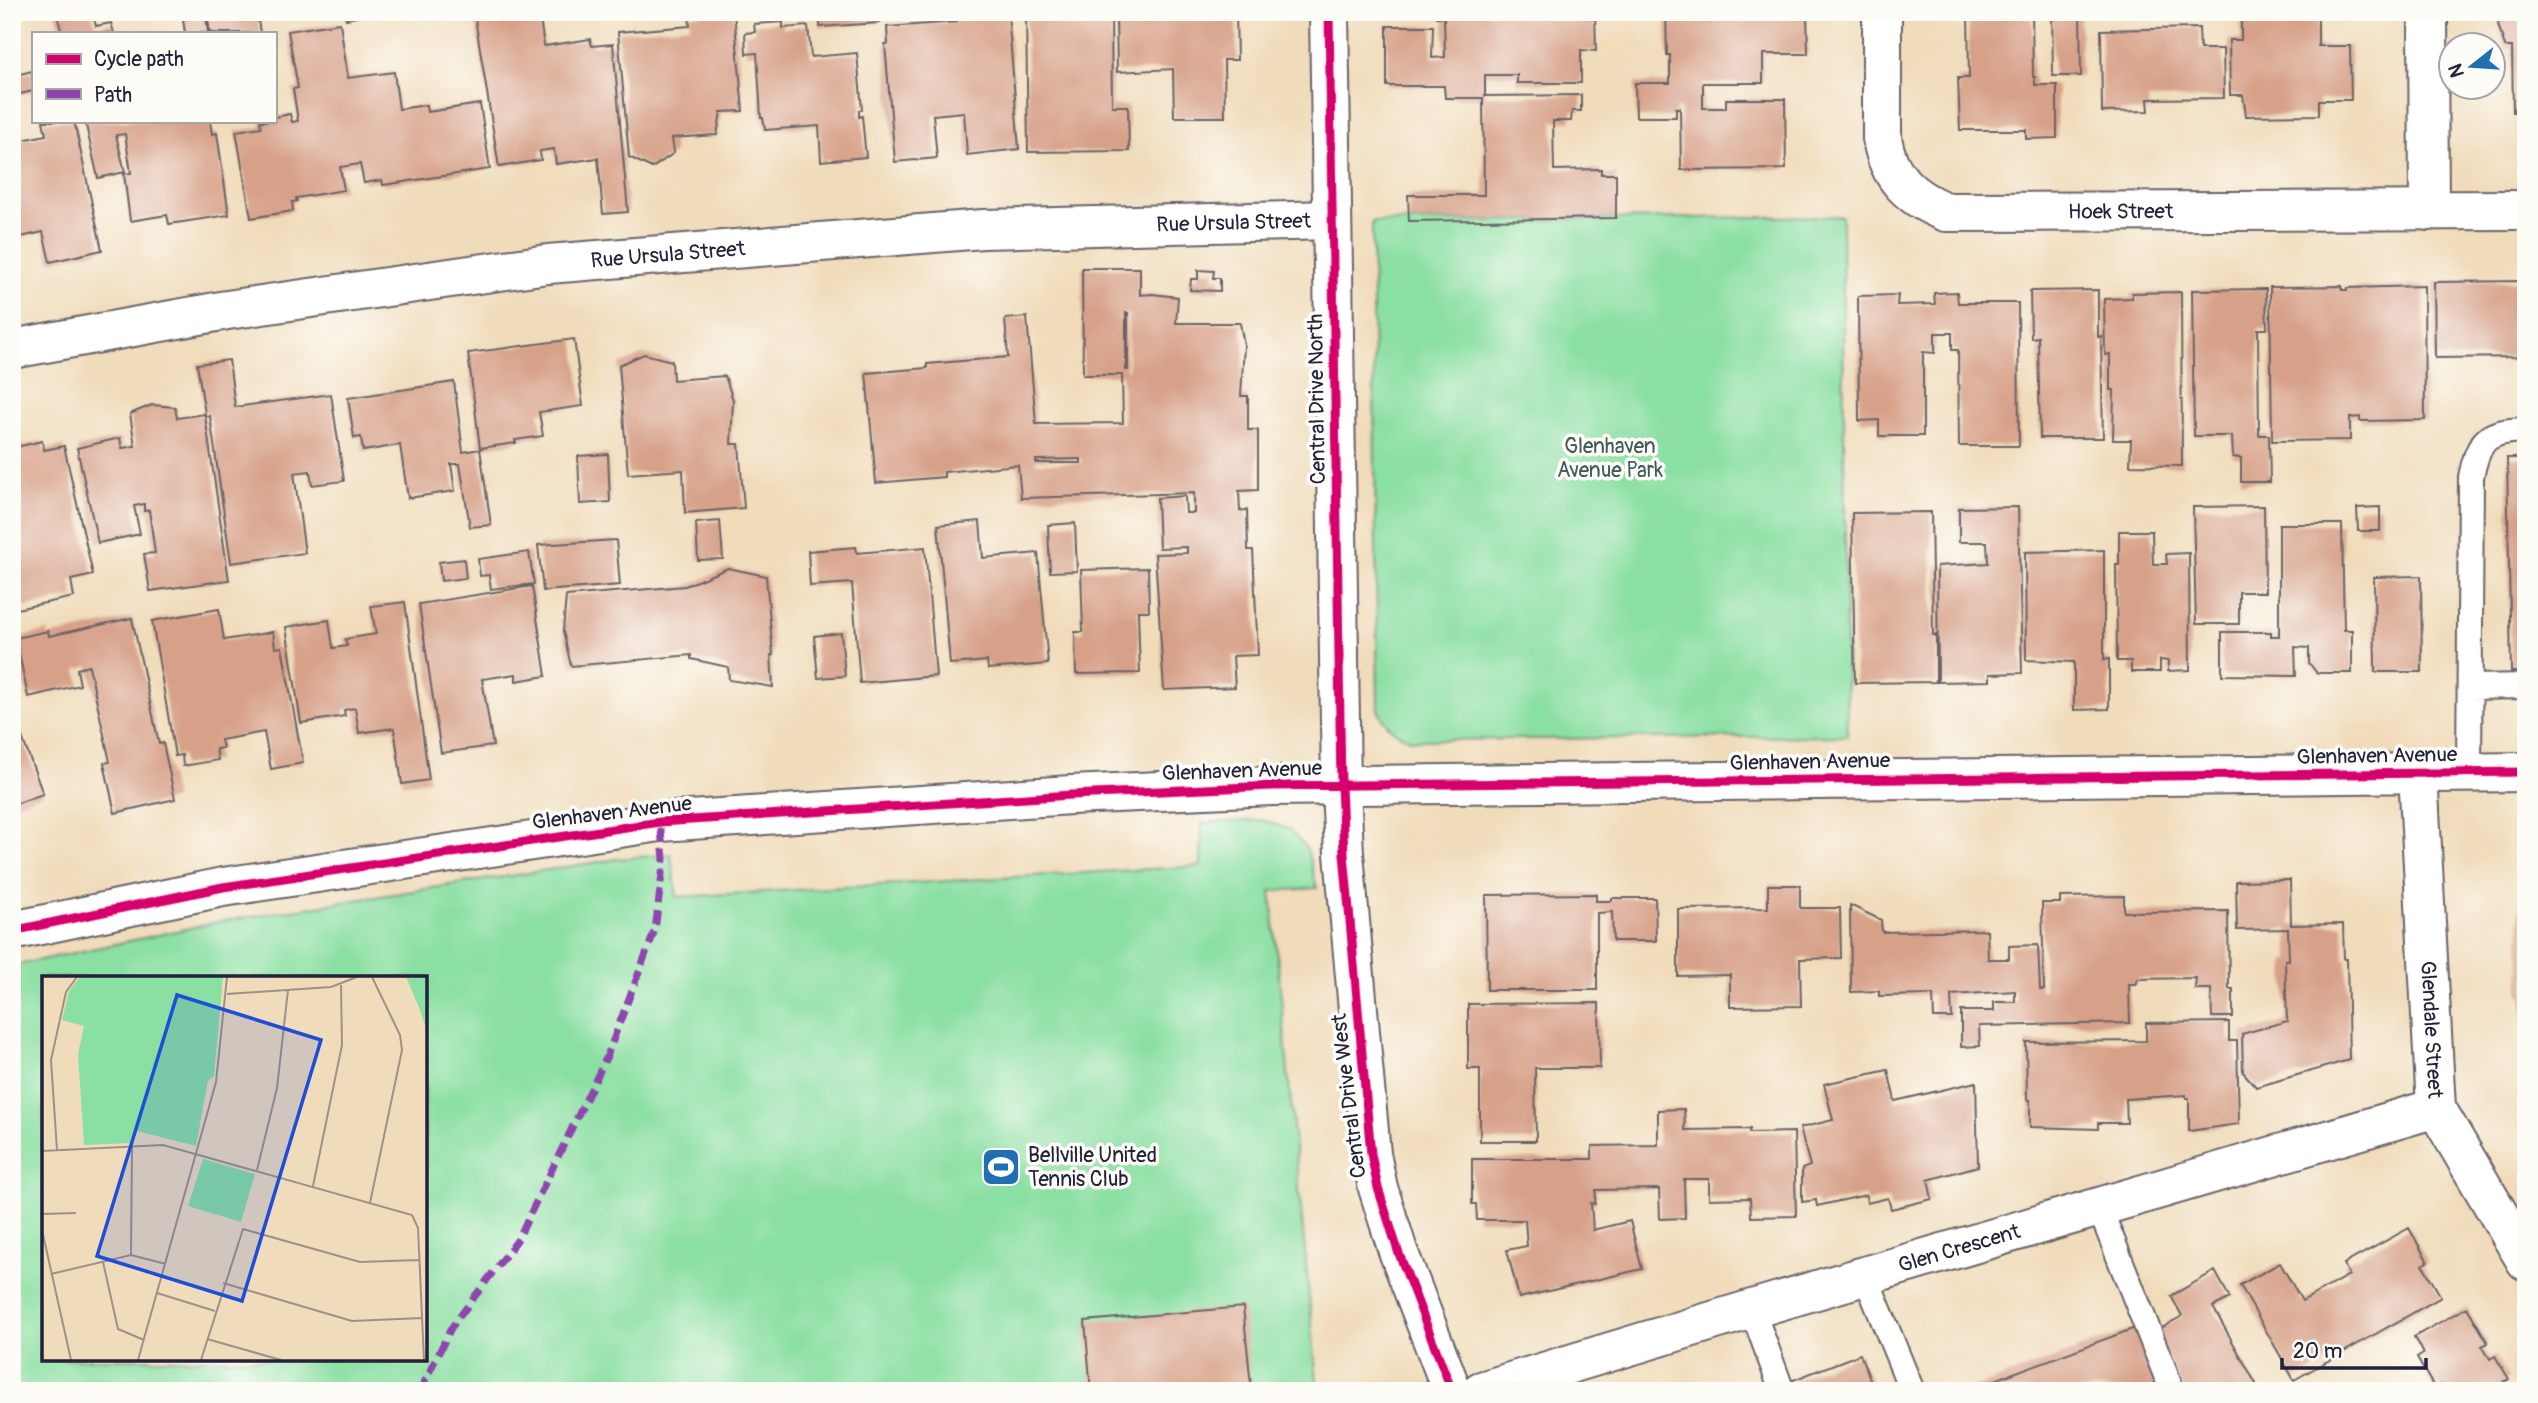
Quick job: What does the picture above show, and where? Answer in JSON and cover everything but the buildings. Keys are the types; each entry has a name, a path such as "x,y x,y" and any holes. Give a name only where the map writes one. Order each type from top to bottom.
{"street":[{"name":"Central Drive North","path":"1329,12 1341,786"},
{"name":"Hoek Street","path":"1882,12 1882,138 1885,154 1899,183 1927,205 1945,212 2526,210"},
{"path":"2428,12 2429,211"},
{"name":"Rue Ursula Street","path":"12,349 227,310 548,264 983,229 1331,220"},
{"name":"Glenhaven Avenue","path":"12,931 223,887 660,822 1071,795 1272,786 2526,772"},
{"name":"Glendale Street","path":"2417,773 2436,1108 2526,1261"},
{"name":"Central Drive West","path":"1341,786 1344,854 1371,1154 1378,1188 1398,1251 1452,1391"},
{"name":"Glen Crescent","path":"1481,1391 1865,1275 2436,1108"}],"lane":[{"path":"2469,772 2471,477 2476,451 2488,436 2504,431 2526,430"},
{"path":"2471,687 2526,686"},
{"path":"2099,1208 2168,1380 2170,1391"},
{"path":"1865,1275 1912,1391"},
{"path":"1752,1309 1782,1391"}],"green space":[{"name":"Glenhaven Avenue Park","path":"1842,216 1847,736 1414,740 1392,730 1378,710 1372,222"},
{"path":"1261,820 1289,829 1307,849 1317,888 1271,891 1318,1391 12,1391 12,966 223,921 617,859 671,854 677,897 1201,866 1202,823"}],"marked path":[{"path":"420,1391 451,1328 518,1239 607,1056 655,930 664,858 660,822"}],"cycle path":[{"path":"1329,12 1344,854 1371,1154 1378,1188 1398,1251 1452,1391"},
{"path":"12,931 223,887 660,822 1071,795 1272,786 2526,772"}],"place":[{"name":"Bellville United Tennis Club","path":"1001,1167"}]}
